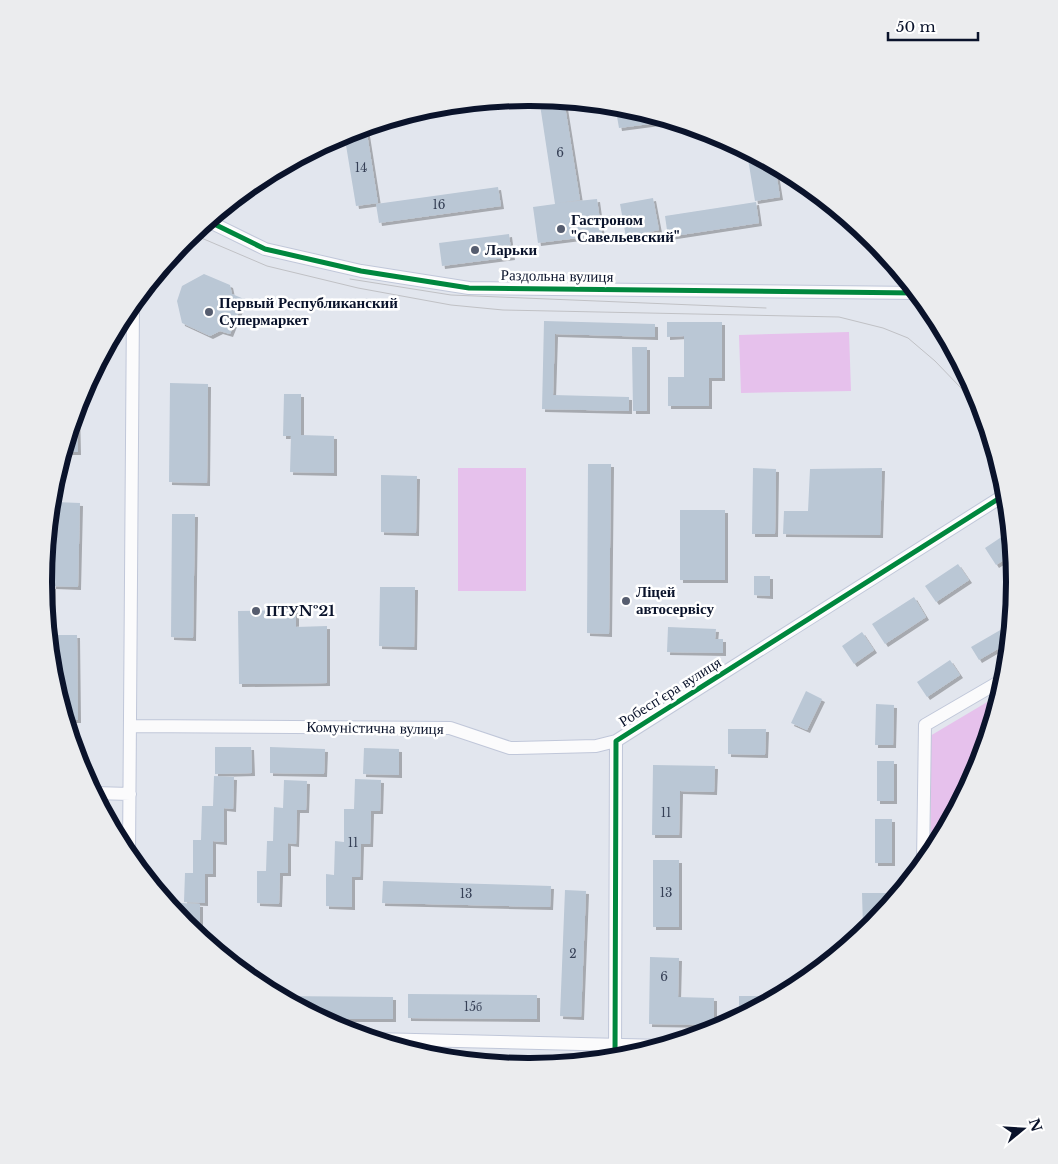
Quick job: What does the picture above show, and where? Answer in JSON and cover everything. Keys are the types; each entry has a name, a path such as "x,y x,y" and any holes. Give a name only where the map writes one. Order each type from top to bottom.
{"street":[{"name":"Раздольна вулиця","path":"215,224 265,248 361,271 469,288 908,293"},
{"path":"129,841 133,317"},
{"name":"Робесп’єра вулиця","path":"615,1050 616,741 998,499"},
{"path":"923,850 925,726 994,685"},
{"name":"Комуністична вулиця","path":"130,726 450,728 510,748 596,746 616,741"},
{"path":"102,793 130,794"},
{"path":"398,1040 639,1045"}],"shaded area":[{"path":"849,332 851,391 741,393 739,335"},
{"path":"458,468 526,468 526,591 458,591"},
{"path":"990,700 969,764 956,793 931,838 930,736"}],"building":[{"path":"540,106 565,108 580,200 558,203 597,199 602,235 538,243 533,207 555,204"},
{"path":"617,114 656,123 619,128"},
{"path":"367,134 378,203 356,206 346,143"},
{"path":"748,159 776,175 780,197 755,201"},
{"path":"498,187 501,206 379,223 376,204"},
{"path":"653,198 659,230 626,237 620,204"},
{"path":"756,202 759,223 668,237 665,216"},
{"name":"Ларьки","path":"509,234 512,257 442,266 439,243"},
{"name":"Первый Республиканский Супермаркет","path":"204,274 230,285 232,294 244,299 230,334 220,331 210,336 182,323 177,301 182,286"},
{"path":"544,321 655,324 655,337 555,334 553,395 629,397 629,411 542,409"},
{"path":"667,322 722,322 722,378 709,378 709,406 668,406 668,377 684,377 684,336 667,337"},
{"path":"632,347 647,347 647,411 633,411"},
{"path":"170,383 208,384 207,483 169,482"},
{"path":"284,394 301,394 301,435 334,436 334,473 290,472 291,436 283,436"},
{"path":"78,431 78,452 71,452"},
{"path":"588,464 611,464 609,634 587,633"},
{"path":"753,468 776,469 775,534 752,534"},
{"path":"882,468 880,535 783,534 784,511 808,511 810,469"},
{"path":"381,475 417,476 416,533 381,532"},
{"path":"60,502 80,503 78,587 53,586 54,551"},
{"path":"680,510 725,510 725,580 680,580"},
{"path":"172,514 195,514 193,638 171,637"},
{"path":"1003,536 1005,560 996,565 985,548"},
{"path":"958,564 969,580 936,602 925,586"},
{"path":"754,576 770,576 770,596 754,595"},
{"path":"380,587 415,587 414,647 379,646"},
{"path":"914,597 926,617 885,644 872,624"},
{"path":"296,610 296,627 327,626 327,683 239,684 238,611"},
{"path":"668,627 716,629 715,639 723,639 723,653 667,652"},
{"path":"1002,629 1000,647 979,660 971,647"},
{"path":"862,632 874,650 854,664 842,646"},
{"path":"56,635 77,635 78,720 74,720 69,705"},
{"path":"950,660 960,675 927,697 917,682"},
{"path":"806,691 822,699 807,730 791,723"},
{"path":"876,704 894,705 893,745 875,745"},
{"path":"728,729 766,729 765,755 728,754"},
{"path":"215,747 251,747 252,773 215,774"},
{"path":"270,747 325,749 324,774 270,773"},
{"path":"364,748 399,749 399,775 363,774"},
{"path":"877,761 894,761 894,801 877,801"},
{"path":"653,765 715,766 714,792 680,791 679,835 652,835"},
{"path":"214,776 234,777 233,809 224,808 224,842 213,841 213,874 205,874 205,903 184,902 185,873 193,873 193,840 201,840 202,806 213,806"},
{"path":"355,779 381,780 380,811 371,811 370,844 361,844 360,877 352,877 352,907 326,906 326,874 334,875 335,841 344,842 344,809 354,809"},
{"path":"284,780 307,781 306,810 297,810 296,844 288,843 288,873 280,873 279,904 257,903 257,871 266,871 267,841 273,841 274,807 283,808"},
{"path":"875,819 892,819 892,863 875,863"},
{"path":"653,860 679,860 679,927 653,927"},
{"path":"383,881 551,886 550,907 382,903"},
{"path":"565,890 586,891 581,1017 560,1016"},
{"path":"862,893 890,893 866,919 863,922"},
{"path":"181,903 200,904 200,926 192,919 181,907"},
{"path":"650,957 679,958 678,997 714,998 714,1021 704,1025 649,1024"},
{"path":"408,994 537,995 537,1019 408,1018"},
{"path":"293,996 393,997 393,1019 340,1019"},
{"path":"739,996 765,996 740,1009"}],"tram line":[{"path":"200,238 267,266 358,288 451,305 503,310 839,317 883,328 908,338 935,361 961,388 970,402"},
{"path":"350,279 451,295 766,308"}],"cycle path":[{"path":"215,224 265,249 361,271 469,288 908,293"},
{"path":"615,1050 616,741 998,499"}],"place":[{"name":"Гастроном \"Савельевский\"","path":"561,229"},
{"name":"Ларьки","path":"475,250"},
{"name":"Первый Республиканский Супермаркет","path":"209,312"},
{"name":"Ліцей автосервісу","path":"626,601"},
{"name":"ПТУ№21","path":"256,611"}]}
